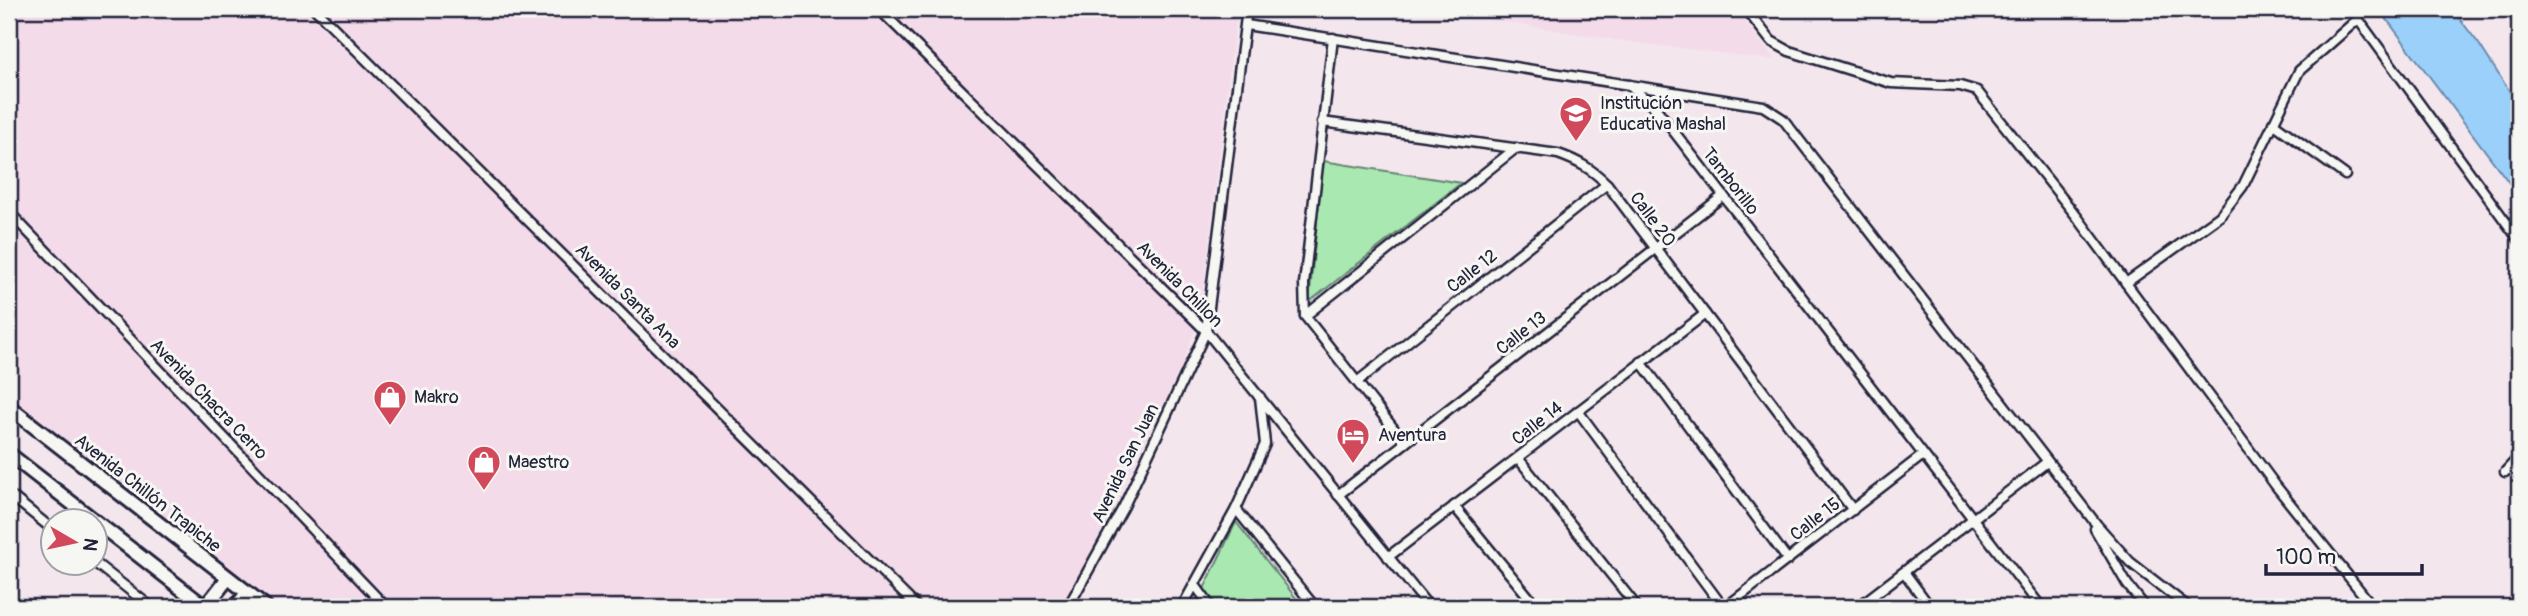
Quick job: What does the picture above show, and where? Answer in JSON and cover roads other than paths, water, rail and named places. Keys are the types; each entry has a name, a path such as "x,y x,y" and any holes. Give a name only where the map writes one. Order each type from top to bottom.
{"main road":[{"name":"Avenida Chillón Trapiche","path":"9,407 266,607"},
{"path":"9,454 205,607 228,578"},
{"path":"236,607 247,593"}],"street":[{"name":"Avenida Santa Ana","path":"316,9 917,607"},
{"name":"Avenida Chillon","path":"879,9 1206,331 1429,607"},
{"name":"Avenida San Juan","path":"1068,607 1124,506 1206,331 1247,9"},
{"path":"1746,9 1771,41 1789,51 1891,83 1960,86 1977,91 2126,282 2276,486 2373,607"},
{"path":"2510,9 2519,21"},
{"path":"2126,282 2220,216 2244,186 2299,71 2358,19 2519,240"},
{"path":"1246,24 1763,106 1783,119 2083,508 2130,562 2186,607"},
{"path":"1333,38 1304,284 1305,316 1405,443"},
{"name":"Tamborillo","path":"1630,85 1658,111 2041,607"},
{"name":"Calle 20","path":"1322,122 1558,154 1581,162 1607,184 1853,510"},
{"path":"2273,123 2345,175"},
{"path":"1305,316 1516,148"},
{"name":"Calle 12","path":"1357,382 1607,184"},
{"name":"Calle 13","path":"1338,495 1723,196"},
{"name":"Avenida Chacra Cerro","path":"9,212 386,607"},
{"name":"Calle 14","path":"1388,557 1705,314"},
{"path":"1642,362 1788,560"},
{"path":"1182,607 1236,509 1265,444 1260,397"},
{"path":"1578,411 1725,607"},
{"name":"Calle 15","path":"1725,607 1923,455"},
{"path":"2505,472 2519,457"},
{"path":"1518,458 1637,607"},
{"path":"1858,607 2047,462"},
{"path":"9,494 38,518"},
{"path":"1454,506 1537,607"},
{"path":"2083,508 2127,584 2145,607"},
{"path":"1236,509 1315,607"},
{"path":"1904,572 1930,607"},
{"path":"108,573 150,607"},
{"path":"1195,585 1211,607"}],"water":[{"path":"2379,9 2452,9 2479,44 2519,106 2519,196"}],"place":[{"name":"Institución Educativa Mashal","path":"1576,143"},
{"name":"Makro","path":"390,427"},
{"name":"Aventura","path":"1353,465"},
{"name":"Maestro","path":"484,492"}]}
